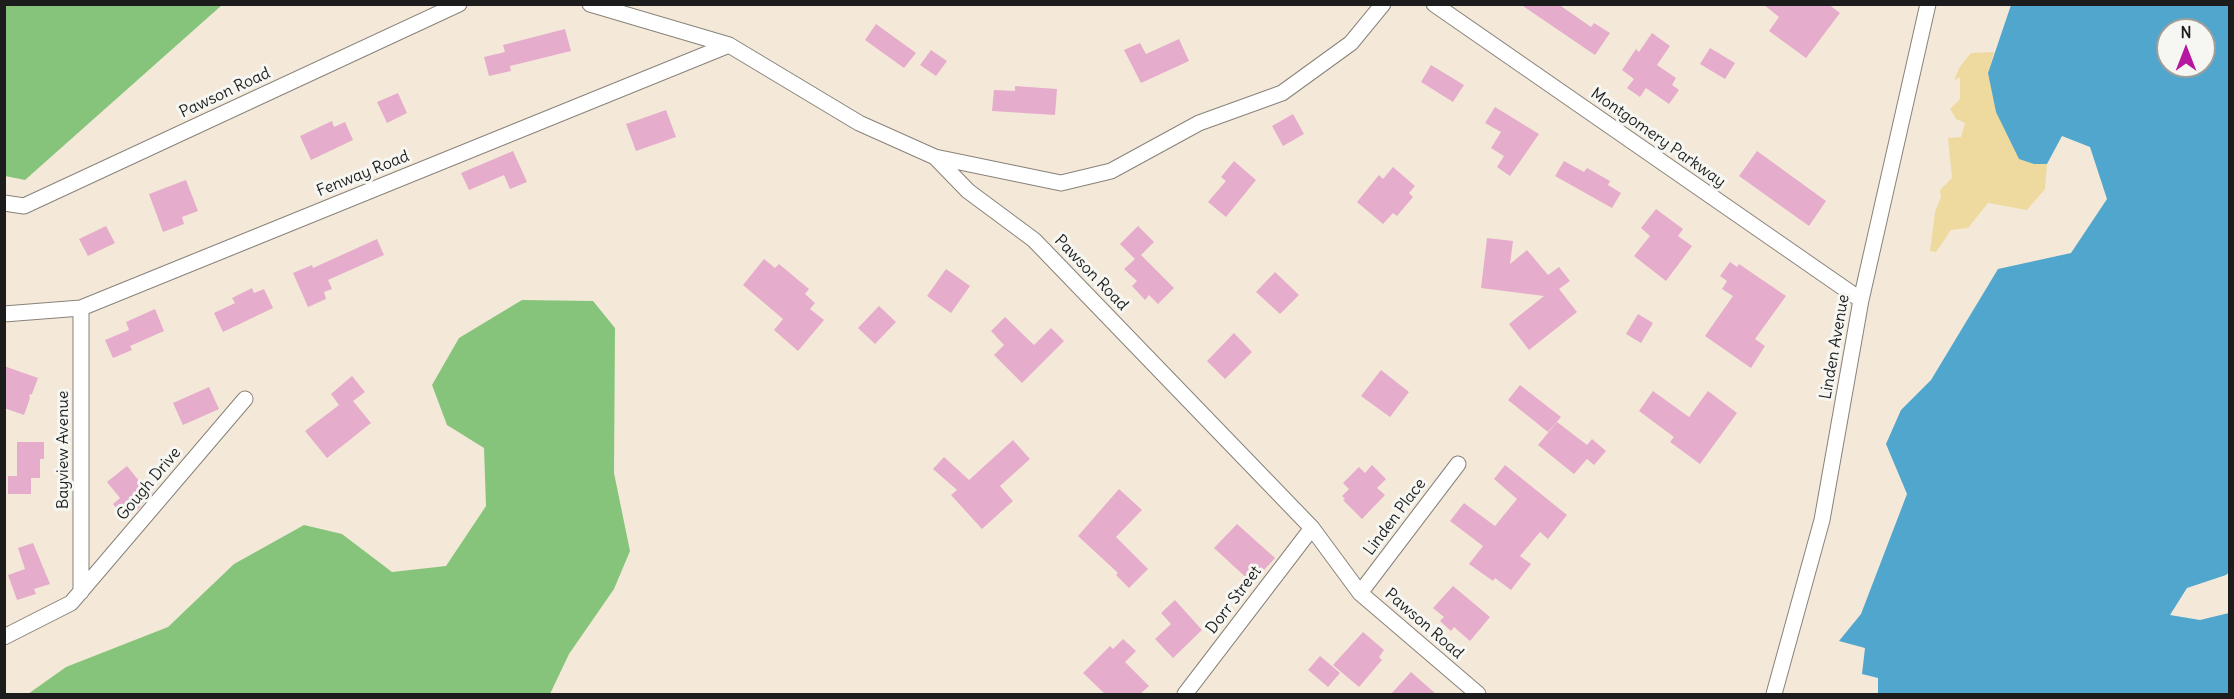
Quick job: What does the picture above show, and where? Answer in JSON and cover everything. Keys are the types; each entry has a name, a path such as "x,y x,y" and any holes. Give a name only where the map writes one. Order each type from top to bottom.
{"street":[{"name":"Pawson Road","path":"4,203 24,206 459,4"},
{"name":"Pawson Road","path":"590,4 729,45 859,123 935,157 968,191 1034,240 1312,528 1360,592 1478,694"},
{"path":"935,157 1061,183 1111,171 1199,123 1282,93 1351,43 1383,4"},
{"name":"Montgomery Parkway","path":"1434,4 1861,300"},
{"name":"Linden Avenue","path":"1774,694 1822,520 1861,300 1928,4"},
{"name":"Fenway Road","path":"4,314 81,308 729,45"},
{"name":"Bayview Avenue","path":"81,308 81,592"},
{"name":"Gough Drive","path":"4,637 70,603 245,399"},
{"name":"Linden Place","path":"1360,592 1458,464"},
{"name":"Dorr Street","path":"1185,694 1312,528"}],"green space":[{"path":"5,4 222,5 25,180 5,176"},
{"path":"522,300 593,301 615,328 614,473 630,551 614,589 569,654 550,694 28,694 66,667 168,627 234,564 304,525 342,534 392,572 446,566 486,506 484,448 447,425 432,385 459,338"}],"sand":[{"path":"1994,52 1988,73 2034,164 2047,164 2045,189 2027,210 1988,203 1968,228 1951,230 1936,252 1930,251 1935,212 1941,197 1940,190 1952,178 1948,138 1961,137 1965,123 1956,119 1950,109 1960,99 1960,77 1954,81 1959,68 1971,53"}],"water":[{"path":"2011,5 2229,5 2229,572 2187,588 2170,615 2200,620 2229,613 2229,694 1878,694 1878,678 1862,674 1865,648 1839,641 1861,614 1907,494 1886,444 1901,410 1931,380 1998,269 2071,253 2107,199 2090,147 2062,136 2047,164 2034,164 2019,159 1996,112 1988,73"}],"building":[{"path":"1520,4 1558,4 1591,27 1594,23 1610,33 1595,55"},
{"path":"1763,4 1828,4 1840,13 1806,58 1769,31 1779,17"},
{"path":"876,24 916,53 904,68 865,40"},
{"path":"565,29 571,51 510,66 511,71 489,76 484,57 505,52 503,45"},
{"path":"1652,33 1670,46 1657,65 1676,78 1672,85 1679,90 1669,104 1646,88 1640,97 1627,88 1634,79 1622,70 1636,49 1639,52"},
{"path":"1179,39 1189,61 1141,83 1124,50 1140,43 1146,54"},
{"path":"1710,48 1735,63 1725,79 1700,64"},
{"path":"931,50 947,61 936,76 920,65"},
{"path":"1431,65 1464,85 1453,102 1421,82"},
{"path":"1015,86 1057,89 1055,115 992,111 994,90 1015,91"},
{"path":"398,93 407,113 387,123 377,102"},
{"path":"1495,107 1539,134 1510,176 1497,167 1504,156 1491,148 1501,132 1485,123"},
{"path":"666,110 676,137 636,151 626,124"},
{"path":"1293,114 1304,134 1283,146 1272,126"},
{"path":"332,121 334,127 345,122 353,140 311,160 300,136"},
{"path":"513,151 527,182 510,189 504,175 469,190 461,173"},
{"path":"1757,151 1826,201 1809,226 1739,176"},
{"path":"1234,161 1256,180 1226,217 1208,202 1226,181 1221,177"},
{"path":"1564,161 1584,172 1587,168 1610,181 1608,185 1621,193 1612,208 1555,176"},
{"path":"1393,167 1415,186 1409,193 1413,197 1397,216 1393,213 1383,224 1357,202 1379,175 1383,179"},
{"path":"186,180 198,211 182,217 184,224 163,232 149,194"},
{"path":"1656,209 1683,229 1678,236 1692,246 1666,281 1634,256 1650,236 1641,228"},
{"path":"106,226 115,243 88,256 79,239"},
{"path":"1138,226 1154,242 1141,255 1174,288 1158,304 1149,295 1145,300 1132,286 1137,281 1124,269 1135,259 1120,244"},
{"path":"1487,238 1513,241 1510,264 1527,250 1548,275 1559,267 1570,281 1559,289 1577,312 1529,350 1509,324 1544,296 1481,288"},
{"path":"377,239 384,255 328,280 332,289 324,292 326,299 308,307 293,273 312,265 313,268"},
{"path":"764,259 775,268 779,264 809,289 805,294 815,303 810,309 824,320 798,351 774,330 783,319 743,285"},
{"path":"1730,262 1737,267 1739,264 1786,296 1755,339 1765,346 1751,368 1705,336 1733,296 1722,289 1727,281 1720,276"},
{"path":"946,269 970,286 951,313 927,296"},
{"path":"1275,272 1299,295 1280,314 1256,292"},
{"path":"252,288 254,293 264,289 273,308 223,332 214,313 235,303 232,298"},
{"path":"879,306 896,322 875,344 858,328"},
{"path":"155,309 164,331 130,346 132,350 113,358 105,340 129,330 126,322"},
{"path":"1638,314 1653,323 1641,343 1626,334"},
{"path":"1005,317 1034,345 1051,328 1064,341 1022,383 994,355 1004,345 991,331"},
{"path":"1234,333 1252,352 1225,379 1207,361"},
{"path":"4,366 38,378 32,394 29,395 24,415 4,408"},
{"path":"1381,370 1409,392 1390,417 1361,396"},
{"path":"352,376 365,392 353,401 371,423 327,458 305,431 339,405 331,394"},
{"path":"1520,385 1561,417 1548,432 1508,400"},
{"path":"209,387 219,409 183,425 173,403"},
{"path":"1653,391 1689,417 1708,391 1737,413 1700,464 1670,442 1674,437 1639,411"},
{"path":"1557,422 1587,445 1592,439 1606,451 1594,465 1587,459 1574,474 1538,445"},
{"path":"1013,440 1030,459 1000,486 1013,501 982,529 951,495 957,490 933,469 944,457 969,480"},
{"path":"17,442 44,442 44,459 40,459 40,478 31,478 31,494 8,494 8,476 17,476"},
{"path":"1372,465 1386,479 1377,488 1385,495 1362,519 1343,500 1345,499 1342,496 1349,489 1343,483 1359,467 1365,473"},
{"path":"1505,465 1567,515 1548,539 1540,532 1520,556 1531,564 1511,590 1495,578 1493,581 1469,564 1483,546 1450,521 1464,503 1495,526 1517,499 1494,479"},
{"path":"127,466 140,482 144,480 153,492 138,509 125,519 113,504 120,498 107,482"},
{"path":"1119,489 1142,510 1116,537 1148,569 1129,588 1116,575 1118,573 1078,536"},
{"path":"1237,524 1275,558 1252,583 1214,548"},
{"path":"33,543 50,584 34,589 36,594 17,600 8,575 25,569 18,548"},
{"path":"1453,586 1490,617 1470,641 1454,627 1451,631 1440,621 1444,617 1433,608"},
{"path":"1175,600 1202,630 1173,658 1155,639 1171,624 1161,613"},
{"path":"1363,632 1384,650 1379,657 1382,660 1359,687 1333,665"},
{"path":"1123,639 1136,651 1125,662 1149,686 1140,694 1105,694 1083,673 1110,646 1113,649"},
{"path":"1320,656 1340,673 1328,687 1308,670"},
{"path":"1411,672 1436,694 1391,694"}]}
